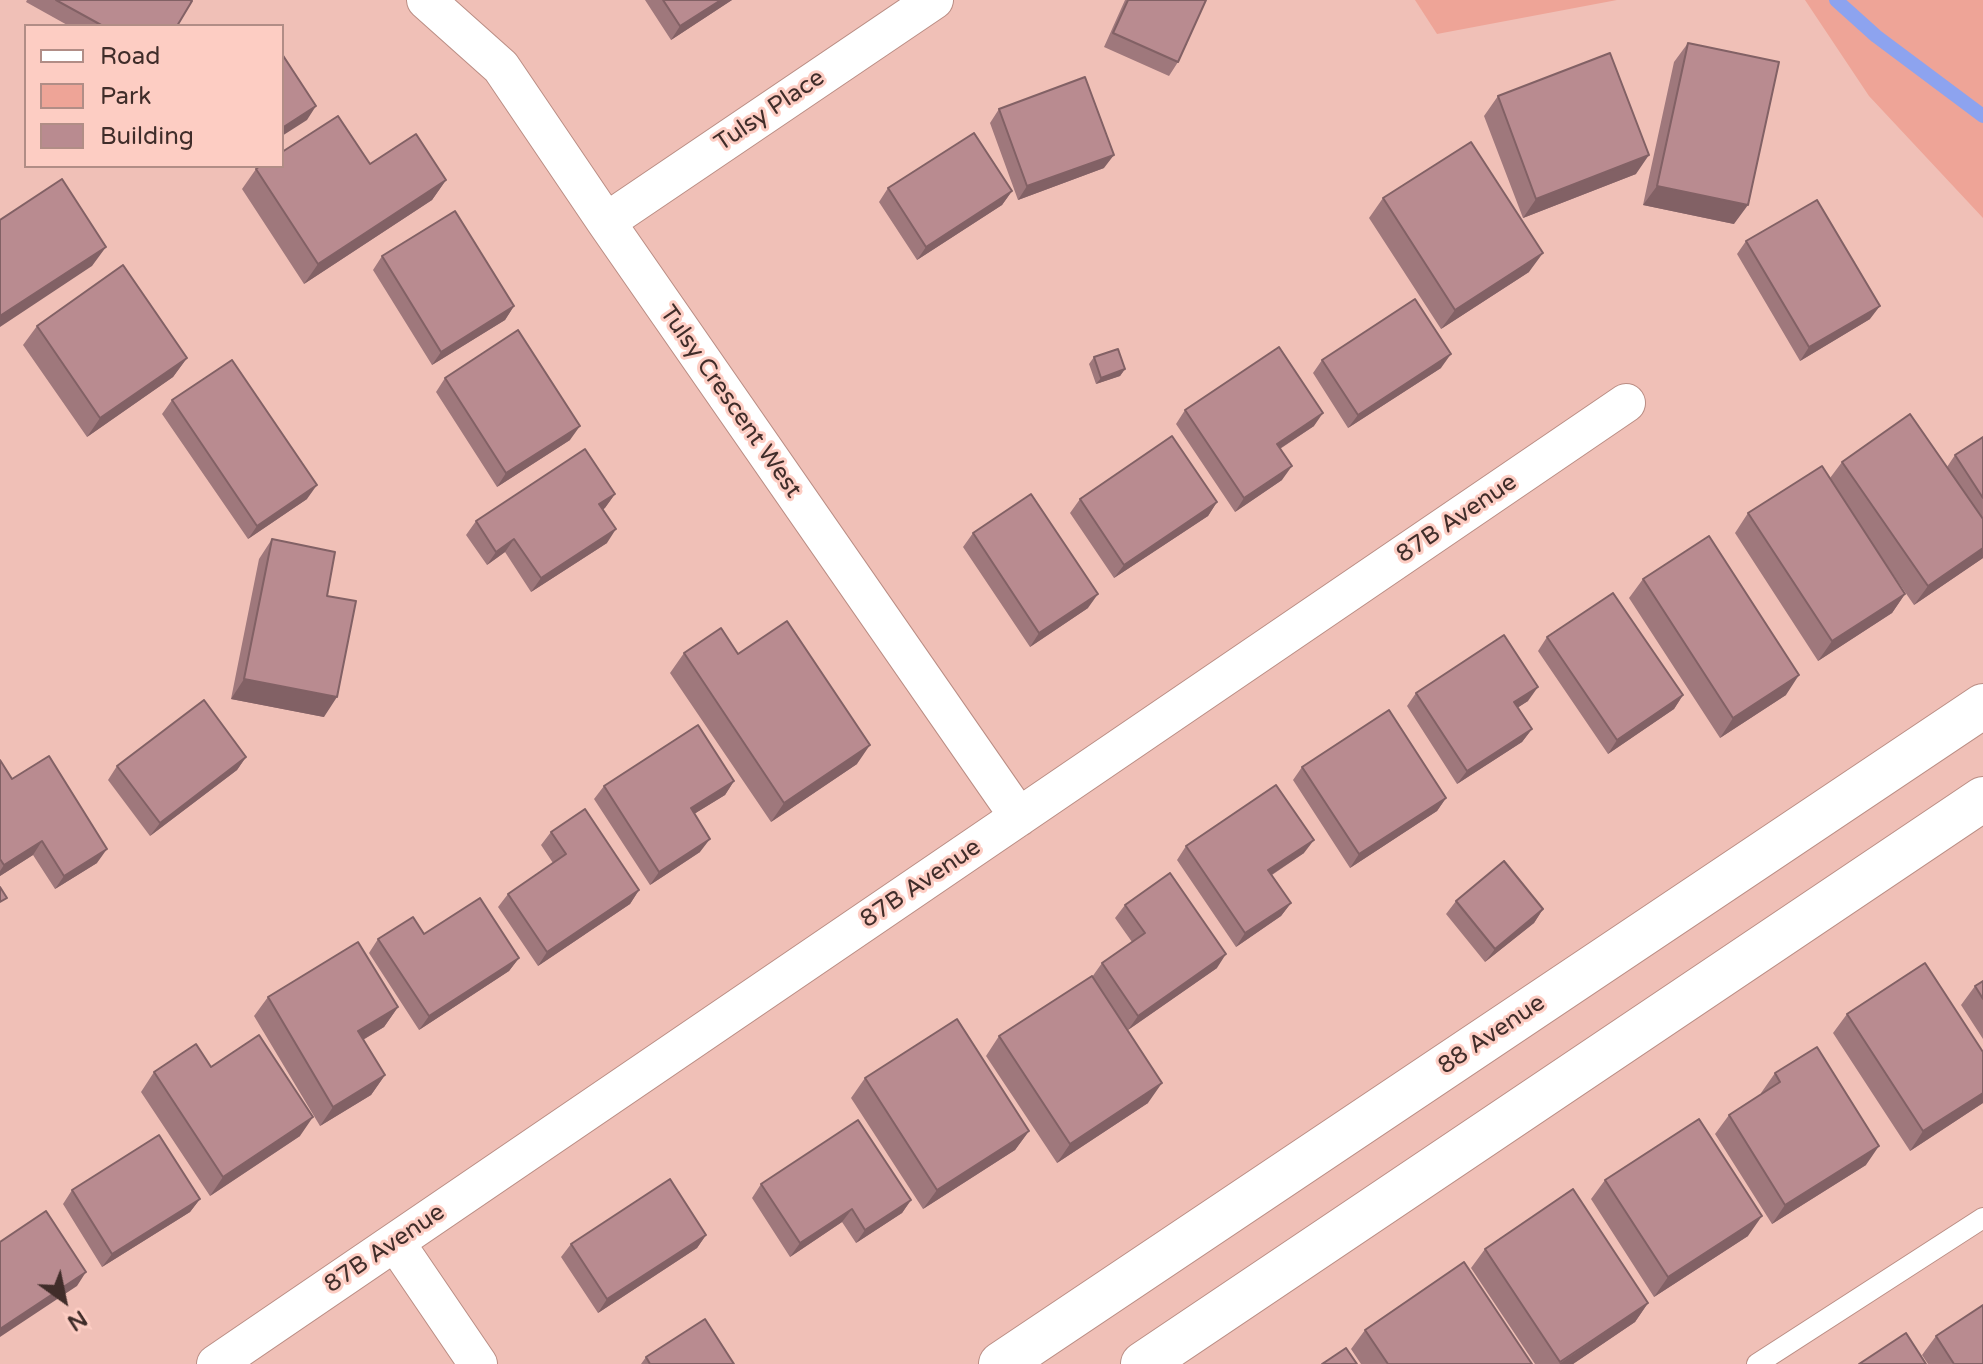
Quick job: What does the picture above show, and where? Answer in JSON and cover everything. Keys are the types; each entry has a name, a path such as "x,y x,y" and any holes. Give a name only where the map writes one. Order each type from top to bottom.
{"main road":[{"name":"88 Avenue","path":"1001,1364 1983,706"},
{"path":"1143,1364 1983,799"}],"street":[{"name":"Tulsy Crescent West","path":"426,0 501,67 1019,817"},
{"name":"Tulsy Place","path":"606,222 934,0"},
{"name":"87B Avenue","path":"216,1364 1626,403"},
{"path":"395,1242 478,1364"}],"lane":[{"path":"1757,1364 1983,1218"}],"green space":[{"path":"1415,0 1617,0 1437,34"},
{"path":"1805,0 1983,0 1983,218 1869,96"}],"building":[{"path":"56,0 192,1 178,24 99,24"},
{"path":"663,0 721,0 680,26"},
{"path":"1128,0 1206,0 1178,62 1113,33"},
{"path":"1688,43 1779,62 1748,205 1657,186"},
{"path":"1610,53 1649,155 1536,199 1498,96"},
{"path":"284,57 316,106 284,127"},
{"path":"1085,77 1114,155 1027,186 999,109"},
{"path":"338,116 370,164 416,134 446,180 318,264 256,169 284,168 284,151"},
{"path":"974,133 1012,191 926,247 888,188"},
{"path":"1471,142 1543,253 1455,310 1383,198"},
{"path":"62,179 106,247 0,316 0,220"},
{"path":"1817,200 1880,306 1809,347 1746,241"},
{"path":"455,211 514,306 441,352 382,256"},
{"path":"123,265 187,358 100,418 37,326"},
{"path":"1415,299 1451,354 1358,415 1322,360"},
{"path":"518,330 580,426 506,473 445,378"},
{"path":"1279,347 1323,413 1277,444 1292,466 1244,498 1185,410"},
{"path":"1118,349 1125,369 1101,378 1094,357"},
{"path":"232,360 317,485 257,526 172,400"},
{"path":"1910,414 1983,519 1983,548 1928,586 1842,462"},
{"path":"1172,436 1217,502 1124,565 1080,499"},
{"path":"1983,437 1983,498 1955,455"},
{"path":"585,449 615,494 599,504 616,529 541,578 514,539 496,552 476,521"},
{"path":"1822,466 1905,594 1832,641 1748,513"},
{"path":"1031,494 1098,594 1039,633 973,533"},
{"path":"1709,536 1799,675 1733,718 1643,579"},
{"path":"272,539 335,552 327,596 356,601 337,697 244,679"},
{"path":"1613,593 1683,695 1617,740 1547,637"},
{"path":"787,621 870,745 784,803 684,653 721,628 738,654"},
{"path":"1504,635 1538,687 1514,702 1532,729 1467,771 1416,693"},
{"path":"204,700 246,757 160,823 117,766"},
{"path":"1389,710 1446,798 1359,854 1302,767"},
{"path":"698,725 734,781 691,808 710,839 659,872 604,786"},
{"path":"49,756 107,849 64,876 42,841 4,865 0,859 0,760 12,779"},
{"path":"1276,785 1314,840 1268,870 1291,903 1245,933 1186,846"},
{"path":"585,809 639,890 547,952 508,894 566,854 551,832"},
{"path":"1504,861 1543,909 1495,949 1456,901"},
{"path":"1170,873 1226,954 1138,1016 1102,963 1145,933 1125,905"},
{"path":"0,887 7,898 0,902"},
{"path":"480,898 519,958 429,1016 378,939 413,917 424,934"},
{"path":"358,942 398,1007 358,1031 385,1075 333,1107 268,997"},
{"path":"1925,963 1983,1052 1983,1093 1923,1131 1847,1014"},
{"path":"1092,976 1162,1083 1070,1144 999,1036"},
{"path":"1983,981 1983,999 1975,986"},
{"path":"957,1019 1029,1131 937,1190 865,1078"},
{"path":"259,1035 313,1117 223,1177 154,1072 196,1044 211,1067"},
{"path":"1817,1047 1879,1146 1785,1205 1729,1115 1780,1082 1775,1073"},
{"path":"1699,1119 1762,1216 1668,1277 1605,1180"},
{"path":"858,1120 911,1200 865,1230 852,1209 800,1243 761,1184"},
{"path":"159,1135 200,1199 112,1254 72,1190"},
{"path":"670,1179 706,1235 607,1299 571,1244"},
{"path":"1573,1189 1648,1303 1560,1362 1485,1249"},
{"path":"46,1211 86,1272 0,1329 0,1242"},
{"path":"1464,1262 1532,1364 1388,1364 1365,1330"},
{"path":"1983,1305 1983,1364 1954,1364 1936,1336"},
{"path":"705,1319 734,1364 650,1364 646,1357"},
{"path":"1906,1333 1926,1364 1859,1364"},
{"path":"1346,1348 1357,1364 1322,1364"}],"waterway":[{"path":"1836,0 1876,36 1983,116"}]}
